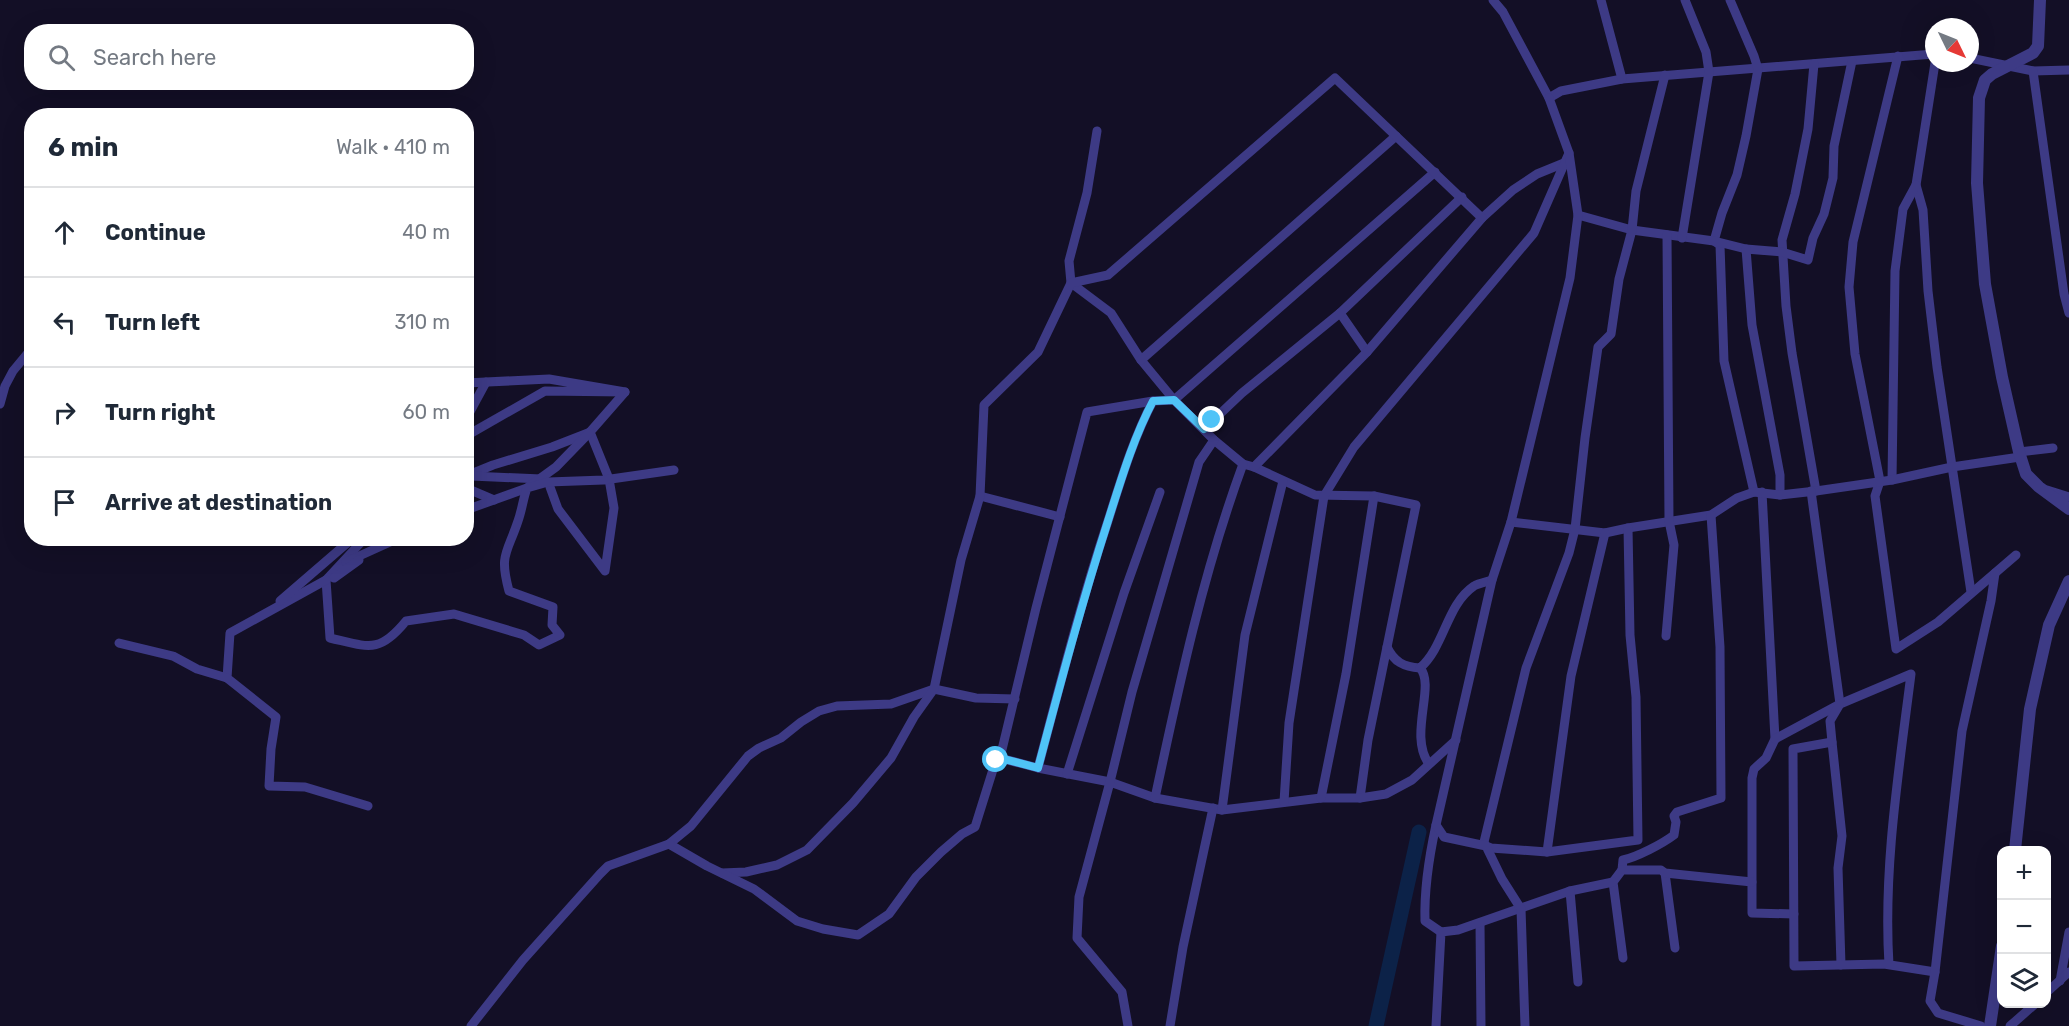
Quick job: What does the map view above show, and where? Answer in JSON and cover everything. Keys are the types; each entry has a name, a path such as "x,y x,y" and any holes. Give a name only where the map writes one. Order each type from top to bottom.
{"street":[{"path":"1493,0 1503,12 1549,98 1569,153 1578,215 1570,278 1511,522 1492,580 1429,857 1425,921 1441,932 1458,930 1570,891 1613,882 1622,870 1623,860 1633,858 1674,835 1676,822 1674,816 1677,812 1721,798 1720,647 1712,515"},
{"path":"1601,0 1622,79"},
{"path":"1682,238 1709,72 1706,52 1685,0"},
{"path":"1714,241 1737,175 1758,69 1730,0"},
{"path":"2040,0 2038,46 2033,54 1992,74 1985,80 1979,98 1977,183 1985,284 2002,376 2020,454 2026,474 2039,487 2069,509"},
{"path":"1549,98 1561,91 1622,79 1925,54"},
{"path":"1898,56 1853,242 1849,287 1855,354 1880,481 1875,496 1896,649 1938,622 2016,555"},
{"path":"1979,60 2032,71 2069,70"},
{"path":"1578,215 1632,230 1714,241 1746,249 1782,252 1808,260 1813,238 1824,214 1833,178 1834,146 1852,61"},
{"path":"1814,64 1808,129 1795,194 1782,240 1782,252 1792,352 1813,491 1840,704 1830,721 1842,836 1838,868 1841,965"},
{"path":"2032,71 2064,294 2069,313"},
{"path":"1892,480 1895,271 1903,209 1917,185 1934,72"},
{"path":"1525,1026 1521,909 1502,879 1484,842 1526,668 1569,553 1575,529 1598,347 1611,333 1620,279 1632,230 1636,191 1665,75"},
{"path":"1071,283 1108,275 1335,78 1482,218"},
{"path":"722,873 746,872 777,865 807,850 853,803 891,758 914,717 934,689 961,560 980,496 984,405 1038,352 1071,283 1069,261 1087,193 1097,131"},
{"path":"1141,360 1396,135"},
{"path":"1284,802 1289,723 1324,496 1354,447 1534,233 1569,153"},
{"path":"1254,467 1368,352 1482,218 1513,190 1537,174 1564,163"},
{"path":"669,844 754,889 797,921 823,929 858,935 890,914 916,877 962,834 975,827 996,760 1000,758 1087,412 1153,401 1174,400 1435,172"},
{"path":"1917,185 1923,210 1929,302 1971,592"},
{"path":"1204,429 1242,393 1340,313 1462,197"},
{"path":"1666,636 1674,545 1669,521 1667,235"},
{"path":"1714,241 1720,245 1724,362 1758,492 1775,739 1766,758 1754,769 1752,778 1752,913 1794,914"},
{"path":"1746,249 1752,325 1780,476 1780,495"},
{"path":"1071,283 1111,313 1141,360 1174,400 1214,440 1243,464 1315,495 1374,496 1416,504 1368,740 1360,798"},
{"path":"1340,313 1368,352"},
{"path":"0,404 9,379 24,359"},
{"path":"474,383 549,379 624,392"},
{"path":"474,404 486,382"},
{"path":"474,431 544,391 624,392"},
{"path":"358,546 327,582 330,638 371,647 392,638 406,621 454,614 524,635 539,645 560,635 552,625 554,607 509,591 504,572 504,554 519,520 527,488 575,450 624,392"},
{"path":"1038,768 1088,580 1138,430 1153,401"},
{"path":"474,473 590,432"},
{"path":"550,487 558,509 605,571 614,508 609,479 590,432"},
{"path":"1128,1026 1122,992 1077,938 1079,897 1132,692 1199,462 1214,440"},
{"path":"1511,522 1605,533 1712,515 1737,498 1758,492 1780,495 1892,480 2053,448"},
{"path":"1155,798 1183,666 1209,565 1243,464"},
{"path":"474,507 548,482 609,479 674,470"},
{"path":"474,476 541,479"},
{"path":"1170,1026 1183,947 1218,809 1245,635 1283,481"},
{"path":"2039,487 2069,497"},
{"path":"474,491 494,500"},
{"path":"1068,774 1118,612 1160,492"},
{"path":"980,496 1060,517"},
{"path":"1321,798 1346,674 1374,496"},
{"path":"1436,825 1444,837 1491,848 1547,852 1638,840 1636,697 1630,635 1628,528"},
{"path":"1547,852 1571,676 1605,533"},
{"path":"265,614 344,546"},
{"path":"342,563 381,546"},
{"path":"227,678 230,633 327,582 374,549"},
{"path":"1981,1026 1938,1013 1930,1001 1962,731 1995,573"},
{"path":"1420,668 1432,654 1459,600 1475,586 1492,580"},
{"path":"2016,846 2030,709 2049,625 2069,581"},
{"path":"118,643 172,656 197,669 227,678 276,717 269,786 305,787 368,806"},
{"path":"1386,647 1394,660 1408,667 1420,668"},
{"path":"1420,668 1425,677 1420,736 1422,750 1429,764"},
{"path":"1775,739 1840,704 1911,674 1891,835 1887,932 1889,965"},
{"path":"471,1026 523,960 608,866 669,844 691,826 748,756 781,738 819,711 837,706 891,704 934,689 976,698 1015,699"},
{"path":"1000,758 1110,782 1155,798 1218,809 1386,794 1412,780 1456,740"},
{"path":"1832,742 1793,749 1794,966 1889,965 1935,972"},
{"path":"1622,870 1661,870 1665,873 1752,882"},
{"path":"1665,873 1675,948"},
{"path":"1613,882 1623,958"},
{"path":"1570,891 1578,982"},
{"path":"1480,923 1481,1026"},
{"path":"1436,1026 1441,932"},
{"path":"2060,981 2069,932"},
{"path":"1990,1026 2000,954"},
{"path":"2051,989 2069,972"},
{"path":"2010,1026 2030,1008"}],"waterway":[{"path":"1376,1026 1419,832"}],"route":[{"path":"996,760 1000,758 1038,768 1088,580 1138,430 1153,401 1174,400 1204,429 1212,420"}]}
